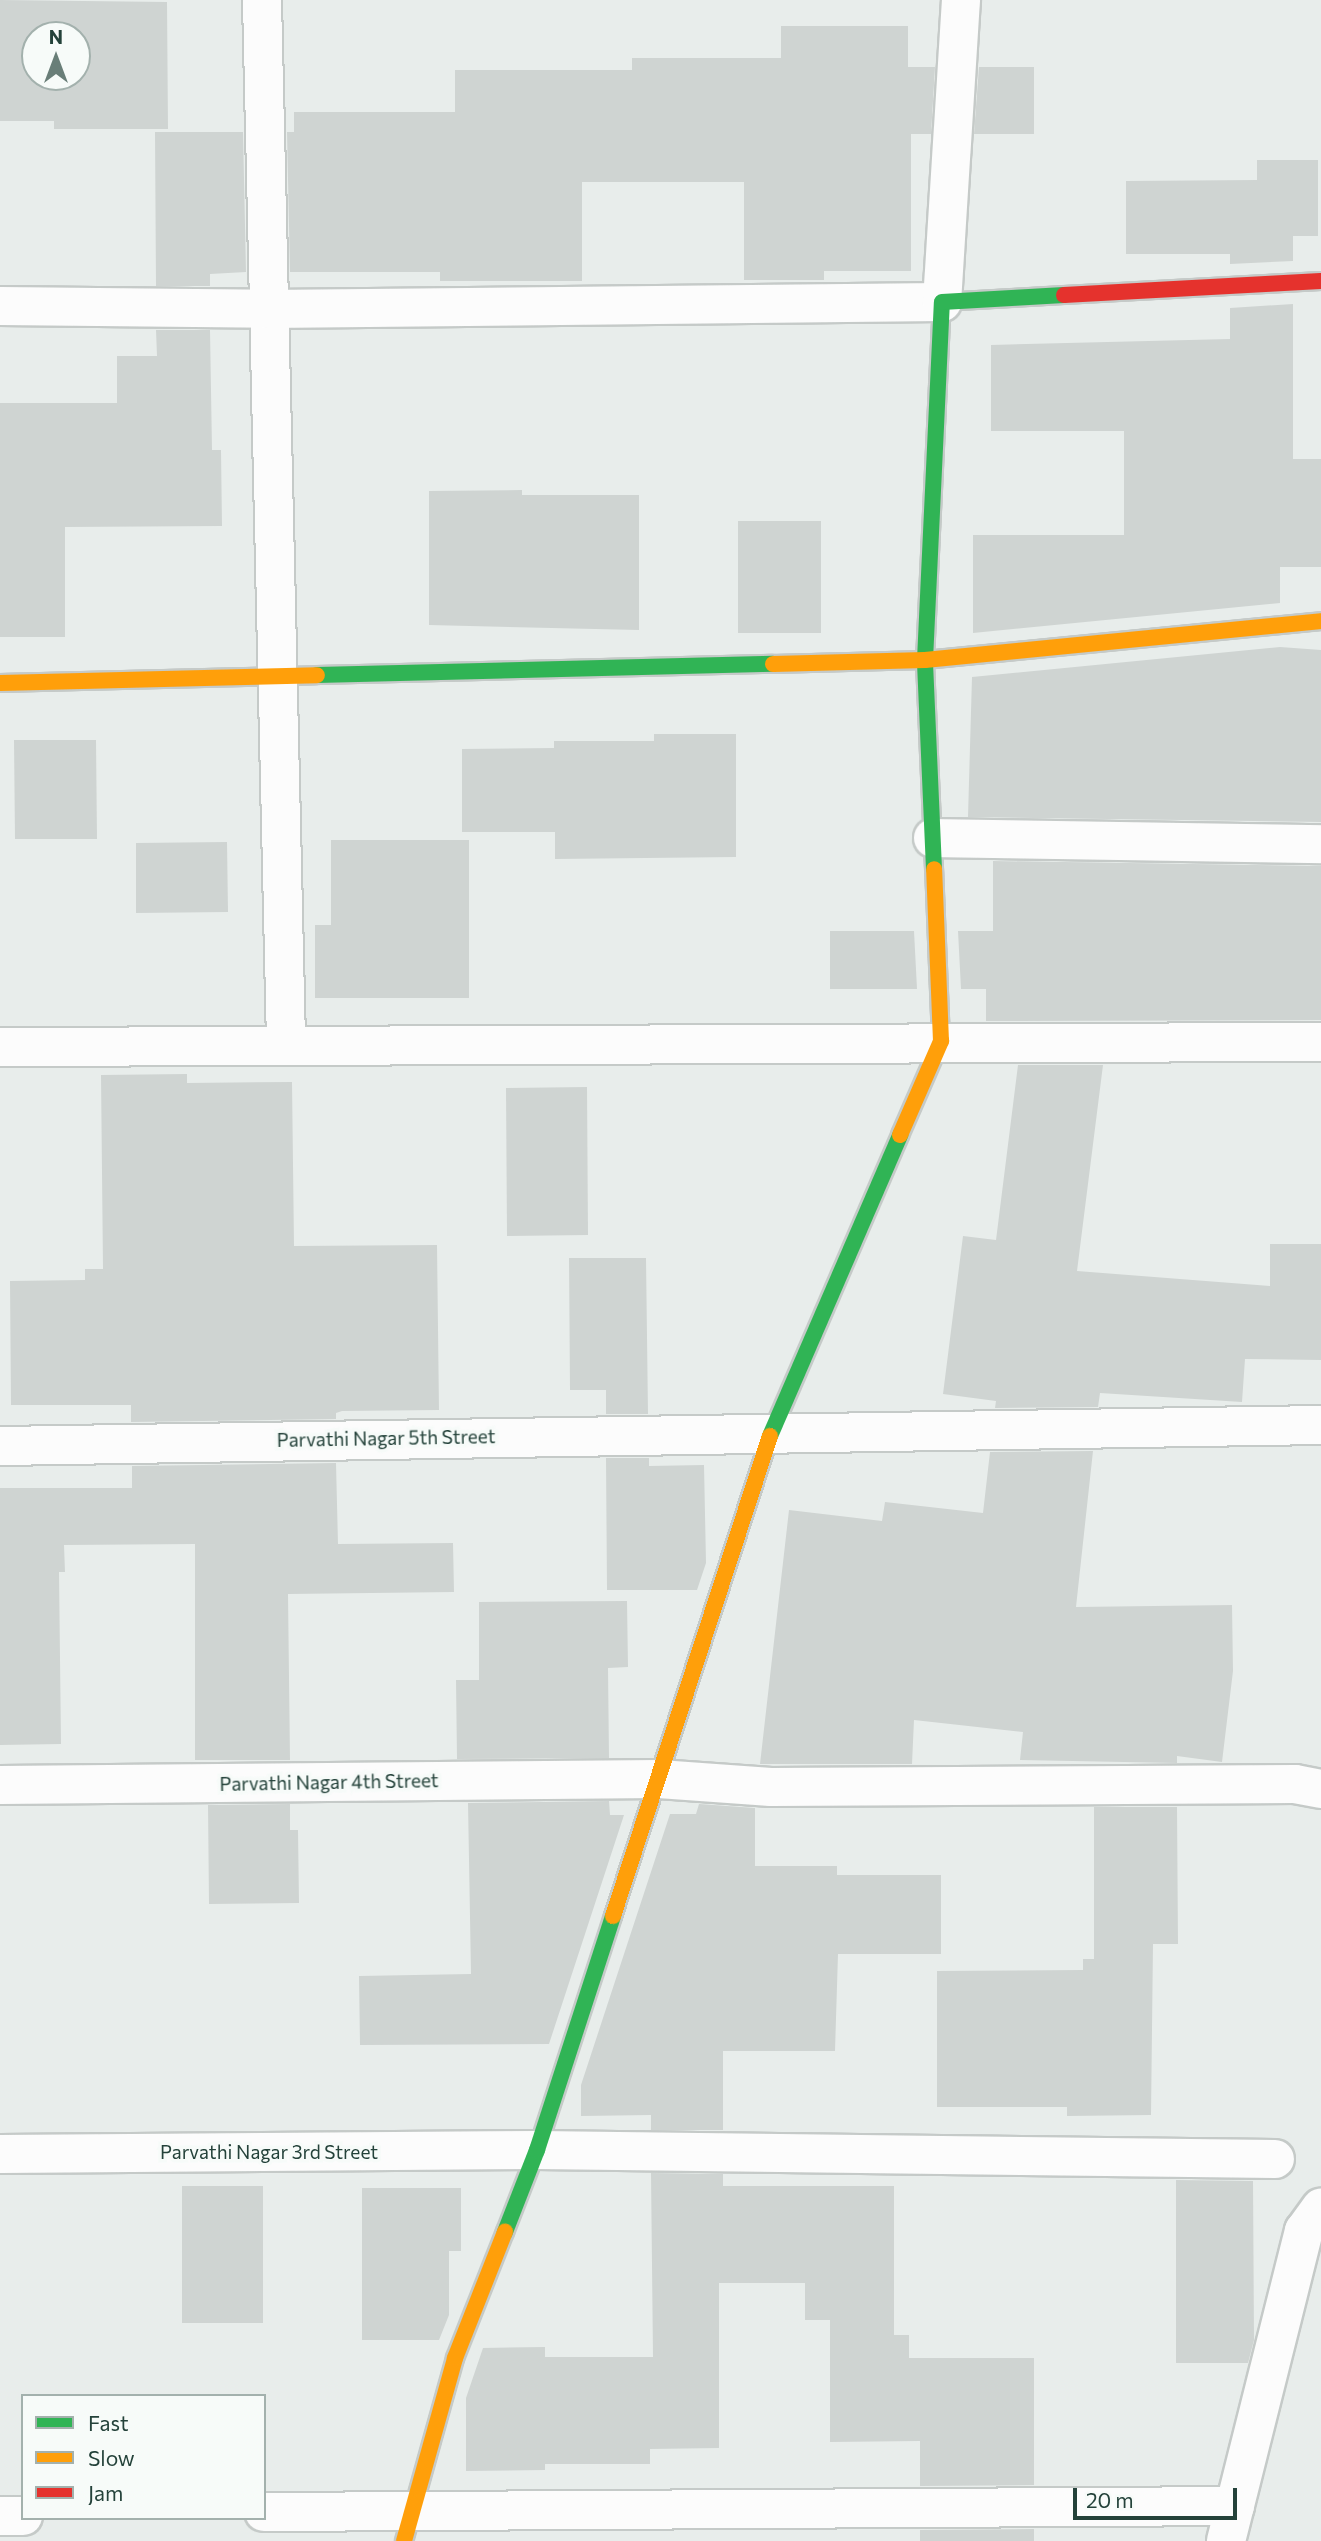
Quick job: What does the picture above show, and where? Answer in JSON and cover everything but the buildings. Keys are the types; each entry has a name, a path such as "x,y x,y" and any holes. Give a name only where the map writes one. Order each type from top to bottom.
{"street":[{"path":"262,0 286,1045"},
{"path":"410,2525 455,2358 537,2150 772,1431 941,1041 925,660 942,302 961,0"},
{"path":"0,306 268,309 942,302 1321,281"},
{"path":"0,683 925,660 1321,621"},
{"path":"933,838 1321,844"},
{"path":"0,1047 941,1041 1321,1042"},
{"name":"Parvathi Nagar 5th Street","path":"0,1446 772,1431 1321,1425"},
{"name":"Parvathi Nagar 4th Street","path":"0,1786 659,1779 771,1787 1295,1784 1321,1789"},
{"name":"Parvathi Nagar 3rd Street","path":"0,2154 537,2150 1275,2159"},
{"path":"266,2512 410,2525 1231,2524 1304,2231 1321,2208"},
{"path":"0,2516 21,2516"}],"traffic: fast":[{"path":"934,869 925,660 942,302 1064,295"},
{"path":"317,675 773,664"},
{"path":"770,1436 900,1135"},
{"path":"505,2232 537,2150 613,1916"}],"traffic: slow":[{"path":"773,664 925,660 1321,621"},
{"path":"0,683 317,675"},
{"path":"900,1135 941,1041 934,869"},
{"path":"613,1916 770,1436"},
{"path":"404,2541 455,2358 505,2232"}],"traffic: jam":[{"path":"1064,295 1321,281"}]}
